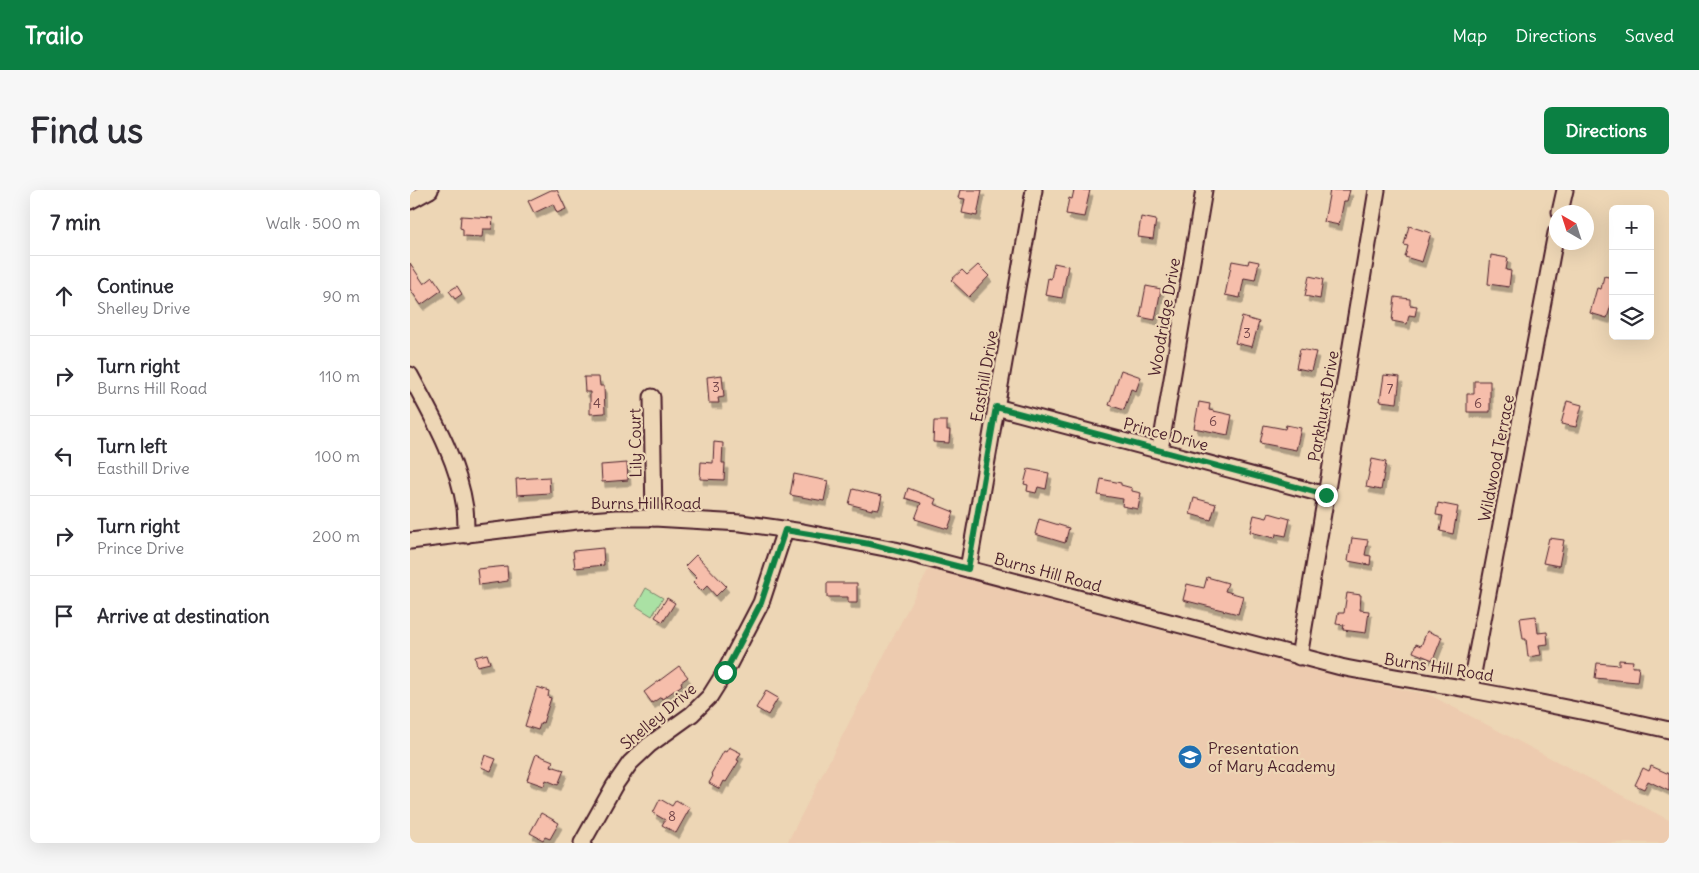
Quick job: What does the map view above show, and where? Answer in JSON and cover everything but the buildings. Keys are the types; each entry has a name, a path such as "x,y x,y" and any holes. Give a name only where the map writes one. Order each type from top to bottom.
{"street":[{"path":"410,200 430,190"},
{"name":"Easthill Drive","path":"968,569 1034,190"},
{"name":"Woodridge Drive","path":"1160,450 1204,190"},
{"name":"Parkhurst Drive","path":"1298,657 1377,190"},
{"path":"1562,205 1565,190"},
{"name":"Wildwood Terrace","path":"1470,690 1553,250"},
{"path":"410,375 452,458 465,508 466,535"},
{"name":"Lily Court","path":"652,397 654,518"},
{"name":"Prince Drive","path":"996,407 1326,495"},
{"name":"Burns Hill Road","path":"410,541 577,521 654,518 732,522 870,544 1298,657 1393,678 1470,690 1614,717 1669,730"},
{"name":"Shelley Drive","path":"582,843 614,786 630,763 649,745 692,714 710,696 725,672 761,603 785,530"}],"shaded area":[{"name":"Presentation of Mary Academy","path":"929,568 1168,632 1378,685 1428,694 1669,820 1669,843 787,843"}],"green space":[{"path":"646,588 663,598 652,616 636,606"}],"place":[{"name":"Presentation of Mary Academy","path":"1190,757"}],"route":[{"path":"725,672 761,603 785,530 870,544 968,569 996,407 1326,495"}]}
